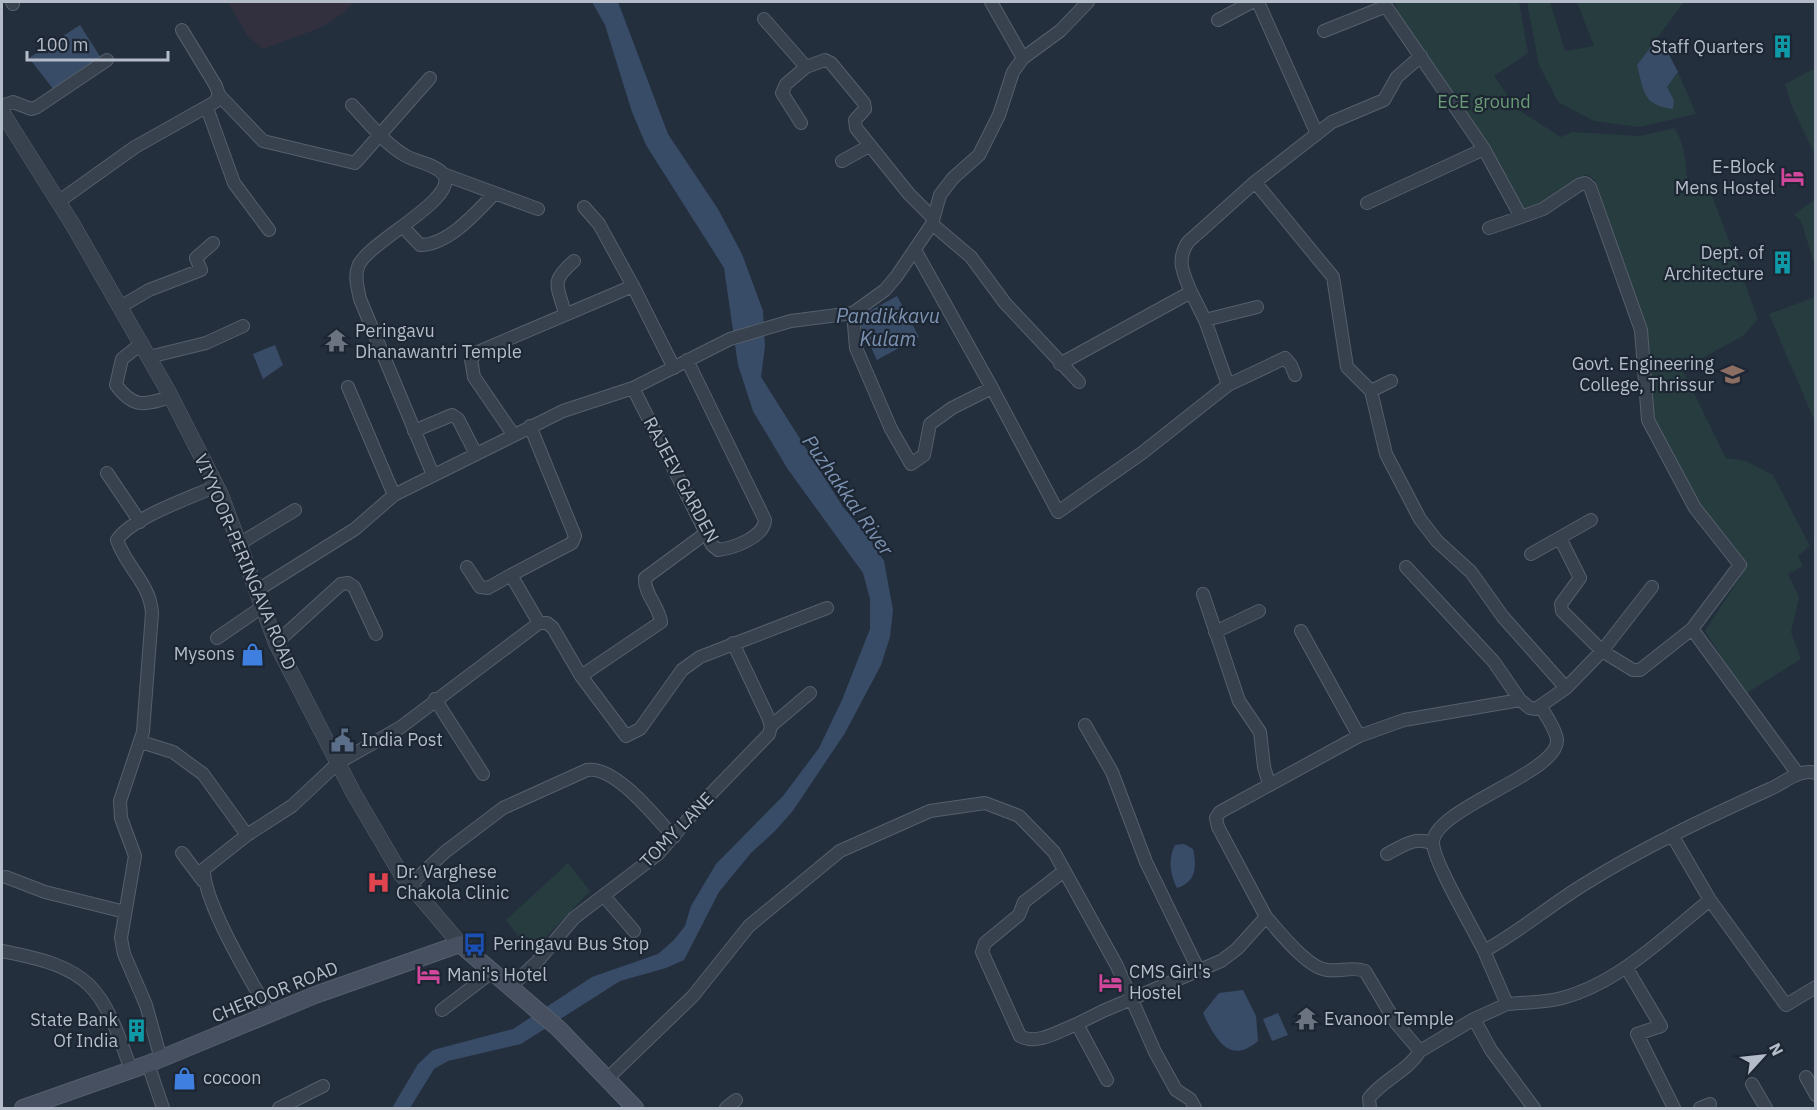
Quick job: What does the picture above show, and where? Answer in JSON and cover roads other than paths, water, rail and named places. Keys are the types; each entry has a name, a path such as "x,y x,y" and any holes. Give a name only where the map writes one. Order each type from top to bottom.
{"main road":[{"path":"460,944 559,1029 635,1108"},
{"name":"CHEROOR ROAD","path":"23,1108 131,1070 315,995 460,944"}],"street":[{"path":"991,2 1023,58"},
{"path":"256,591 355,530 394,495 530,426 563,411 633,388 730,339 772,326 853,313 885,290 915,250 932,220 940,195 953,178 979,156 999,115 1013,72 1023,58 1059,31 1088,2"},
{"path":"1218,21 1252,2"},
{"path":"1258,2 1317,134"},
{"path":"1324,31 1383,4 1484,148 1521,217"},
{"path":"764,19 806,67"},
{"path":"182,30 219,95 263,141 355,163 430,78"},
{"path":"1228,385 1205,320 1180,267 1181,252 1188,242 1255,182 1332,122 1384,100 1398,77 1421,56"},
{"path":"2,106 13,102 31,109 37,107 107,60"},
{"path":"801,123 782,93 786,84 806,67 825,60 831,63 864,103 865,108 854,123 869,146 932,220 971,257 1005,303 1079,382"},
{"path":"58,202 135,147 207,108 219,95"},
{"path":"352,105 380,135 405,155 443,174 538,209"},
{"path":"207,108 234,183 269,230"},
{"name":"VIYYOOR-PERINGAVA ROAD","path":"2,112 58,202 171,397 216,486 276,643 338,763 401,874 460,944"},
{"path":"842,161 869,146"},
{"path":"1367,202 1484,148"},
{"path":"433,476 360,299 357,267 363,256 374,246 403,227 443,192 446,181 443,174"},
{"path":"1255,182 1333,277 1347,367 1371,390 1386,454 1420,519 1437,541 1471,572 1503,617 1566,688"},
{"path":"1489,228 1543,208 1579,185 1585,183 1590,187 1641,330 1648,420 1695,508 1740,565 1692,629 1640,670 1633,670 1602,651 1562,611 1561,604 1580,578 1560,538"},
{"path":"403,227 420,245 432,245 470,219 495,194"},
{"path":"584,207 599,224 674,368"},
{"path":"120,307 149,290 201,270 196,258 213,243"},
{"path":"915,250 1058,512 1147,449 1228,385 1284,358 1291,364 1295,375"},
{"path":"565,313 557,282 558,275 574,261"},
{"path":"513,434 474,376 471,359 478,352 633,286"},
{"path":"1060,364 1191,292"},
{"path":"1205,320 1257,308"},
{"path":"853,313 856,348 891,429 910,464 924,455 930,424 952,408 992,388"},
{"path":"171,397 149,404 137,404 126,399 116,385 122,360 145,350 206,343 243,326"},
{"name":"RAJEEV GARDEN","path":"633,388 706,533 718,550 726,549 759,533 765,528 765,520 687,360"},
{"path":"1371,390 1391,381"},
{"path":"348,387 394,495"},
{"path":"414,431 452,415 458,419 476,454"},
{"path":"467,567 480,587 488,588 572,543 575,536 530,426"},
{"path":"107,473 140,522"},
{"path":"163,1108 146,1005 124,954 121,938 135,856 121,818 120,801 141,742 151,600 117,540 122,533 140,522 216,486"},
{"path":"238,544 295,510"},
{"path":"1531,554 1591,520"},
{"path":"581,676 656,627 661,621 660,615 645,585 645,578 706,533"},
{"path":"1406,567 1494,662 1520,700 1530,708 1541,707 1566,688 1602,651 1652,587"},
{"path":"511,575 539,623"},
{"path":"276,643 341,584 348,583 354,587 376,634"},
{"path":"1203,594 1239,701 1260,732 1264,767 1269,784"},
{"path":"217,638 262,607"},
{"path":"203,881 204,869 247,835 292,806 338,763 400,727 539,623 547,622 553,627 581,676 626,736 640,729 682,670 700,657 826,608"},
{"path":"1215,632 1259,611"},
{"path":"1692,629 1798,774"},
{"path":"1301,631 1359,736"},
{"path":"734,643 771,726"},
{"name":"TOMY LANE","path":"509,988 537,962 574,918 658,854 703,802 769,734 771,726 810,693"},
{"path":"435,699 483,774"},
{"path":"1420,1051 1396,1023 1365,971 1356,968 1326,970 1311,963 1266,917 1218,827 1216,818 1220,812 1359,736 1404,720 1520,700"},
{"path":"1433,843 1439,826 1515,780 1554,750 1557,742 1554,732 1541,707"},
{"path":"1085,725 1112,772 1146,862 1199,971"},
{"path":"141,742 173,752 203,774 247,835"},
{"path":"410,885 445,852 503,808 586,770 597,768 607,773 637,798 674,837"},
{"path":"1484,951 1509,937 1582,885 1672,835 1780,785 1798,774 1815,773"},
{"path":"608,1078 693,996 748,926 840,851 930,811 985,803 1019,816 1054,852 1100,932 1155,1052 1176,1090 1190,1099 1195,1108"},
{"path":"1672,835 1710,900 1786,1005 1815,987"},
{"path":"1387,854 1412,841 1424,839 1433,843 1507,1004"},
{"path":"182,853 203,881 227,936 270,1014"},
{"path":"1064,872 1024,902 1019,915 985,943 982,952 1020,1036 1028,1040 1037,1040 1077,1024 1132,998 1221,962 1238,949 1266,917"},
{"path":"6,877 45,892 125,912"},
{"path":"604,897 634,931"},
{"path":"1370,1108 1369,1098 1377,1088 1413,1062 1420,1051 1474,1019 1507,1004 1560,999 1595,987 1626,967 1710,900"},
{"path":"2,951 41,958 80,977 94,987 116,1025 131,1070"},
{"path":"1626,967 1661,1026 1637,1034 1674,1108"},
{"path":"442,1010 492,972"},
{"path":"1474,1019 1491,1050 1534,1108"},
{"path":"1077,1024 1107,1080"},
{"path":"1806,1077 1815,1095"},
{"path":"1752,1084 1766,1108"},
{"path":"279,1108 323,1086"},
{"path":"726,1108 736,1100"}],"water":[{"path":"592,2 618,2 668,134 718,209 742,254 763,311 765,346 761,377 843,507 868,536 884,561 893,610 890,637 881,665 845,733 792,812 751,853 719,892 684,960 666,968 620,981 521,1044 448,1061 434,1069 410,1108 392,1108 418,1064 433,1050 513,1029 592,977 658,954 674,940 685,926 691,906 716,864 783,796 819,748 842,700 870,629 870,599 863,573 787,468 753,411 738,365 724,268 646,145 632,112 605,25"},
{"path":"80,25 101,58 57,94 29,58"},
{"path":"1655,41 1665,47 1678,72 1667,87 1674,100 1673,109 1655,104 1650,100 1641,82 1637,65"},
{"name":"Pandikkavu Kulam","path":"897,296 919,337 877,360 857,318"},
{"path":"275,345 283,365 263,379 253,354"},
{"path":"1184,844 1193,849 1195,868 1188,882 1177,888 1171,872 1171,855 1175,845"},
{"path":"1243,990 1256,1016 1258,1041 1239,1051 1231,1050 1218,1039 1203,1013 1219,993"},
{"path":"1278,1013 1288,1035 1272,1041 1263,1019"}],"place":[{"name":"Staff Quarters","path":"1782,47"},
{"name":"E-Block Mens Hostel","path":"1793,177"},
{"name":"Dept. of Architecture","path":"1782,263"},
{"name":"Peringavu Dhanawantri Temple","path":"337,341"},
{"name":"Govt. Engineering College, Thrissur","path":"1732,374"},
{"name":"Mysons","path":"253,654"},
{"name":"India Post","path":"343,740"},
{"name":"Dr. Varghese Chakola Clinic","path":"378,882"},
{"name":"Peringavu Bus Stop","path":"475,944"},
{"name":"Mani's Hotel","path":"429,975"},
{"name":"CMS Girl's Hostel","path":"1111,982"},
{"name":"Evanoor Temple","path":"1306,1019"},
{"name":"State Bank Of India","path":"136,1030"},
{"name":"cocoon","path":"185,1078"}],"park label":[{"name":"ECE ground","path":"1484,102"}],"water label":[{"name":"Puzhakkal River","path":"848,495"}]}
